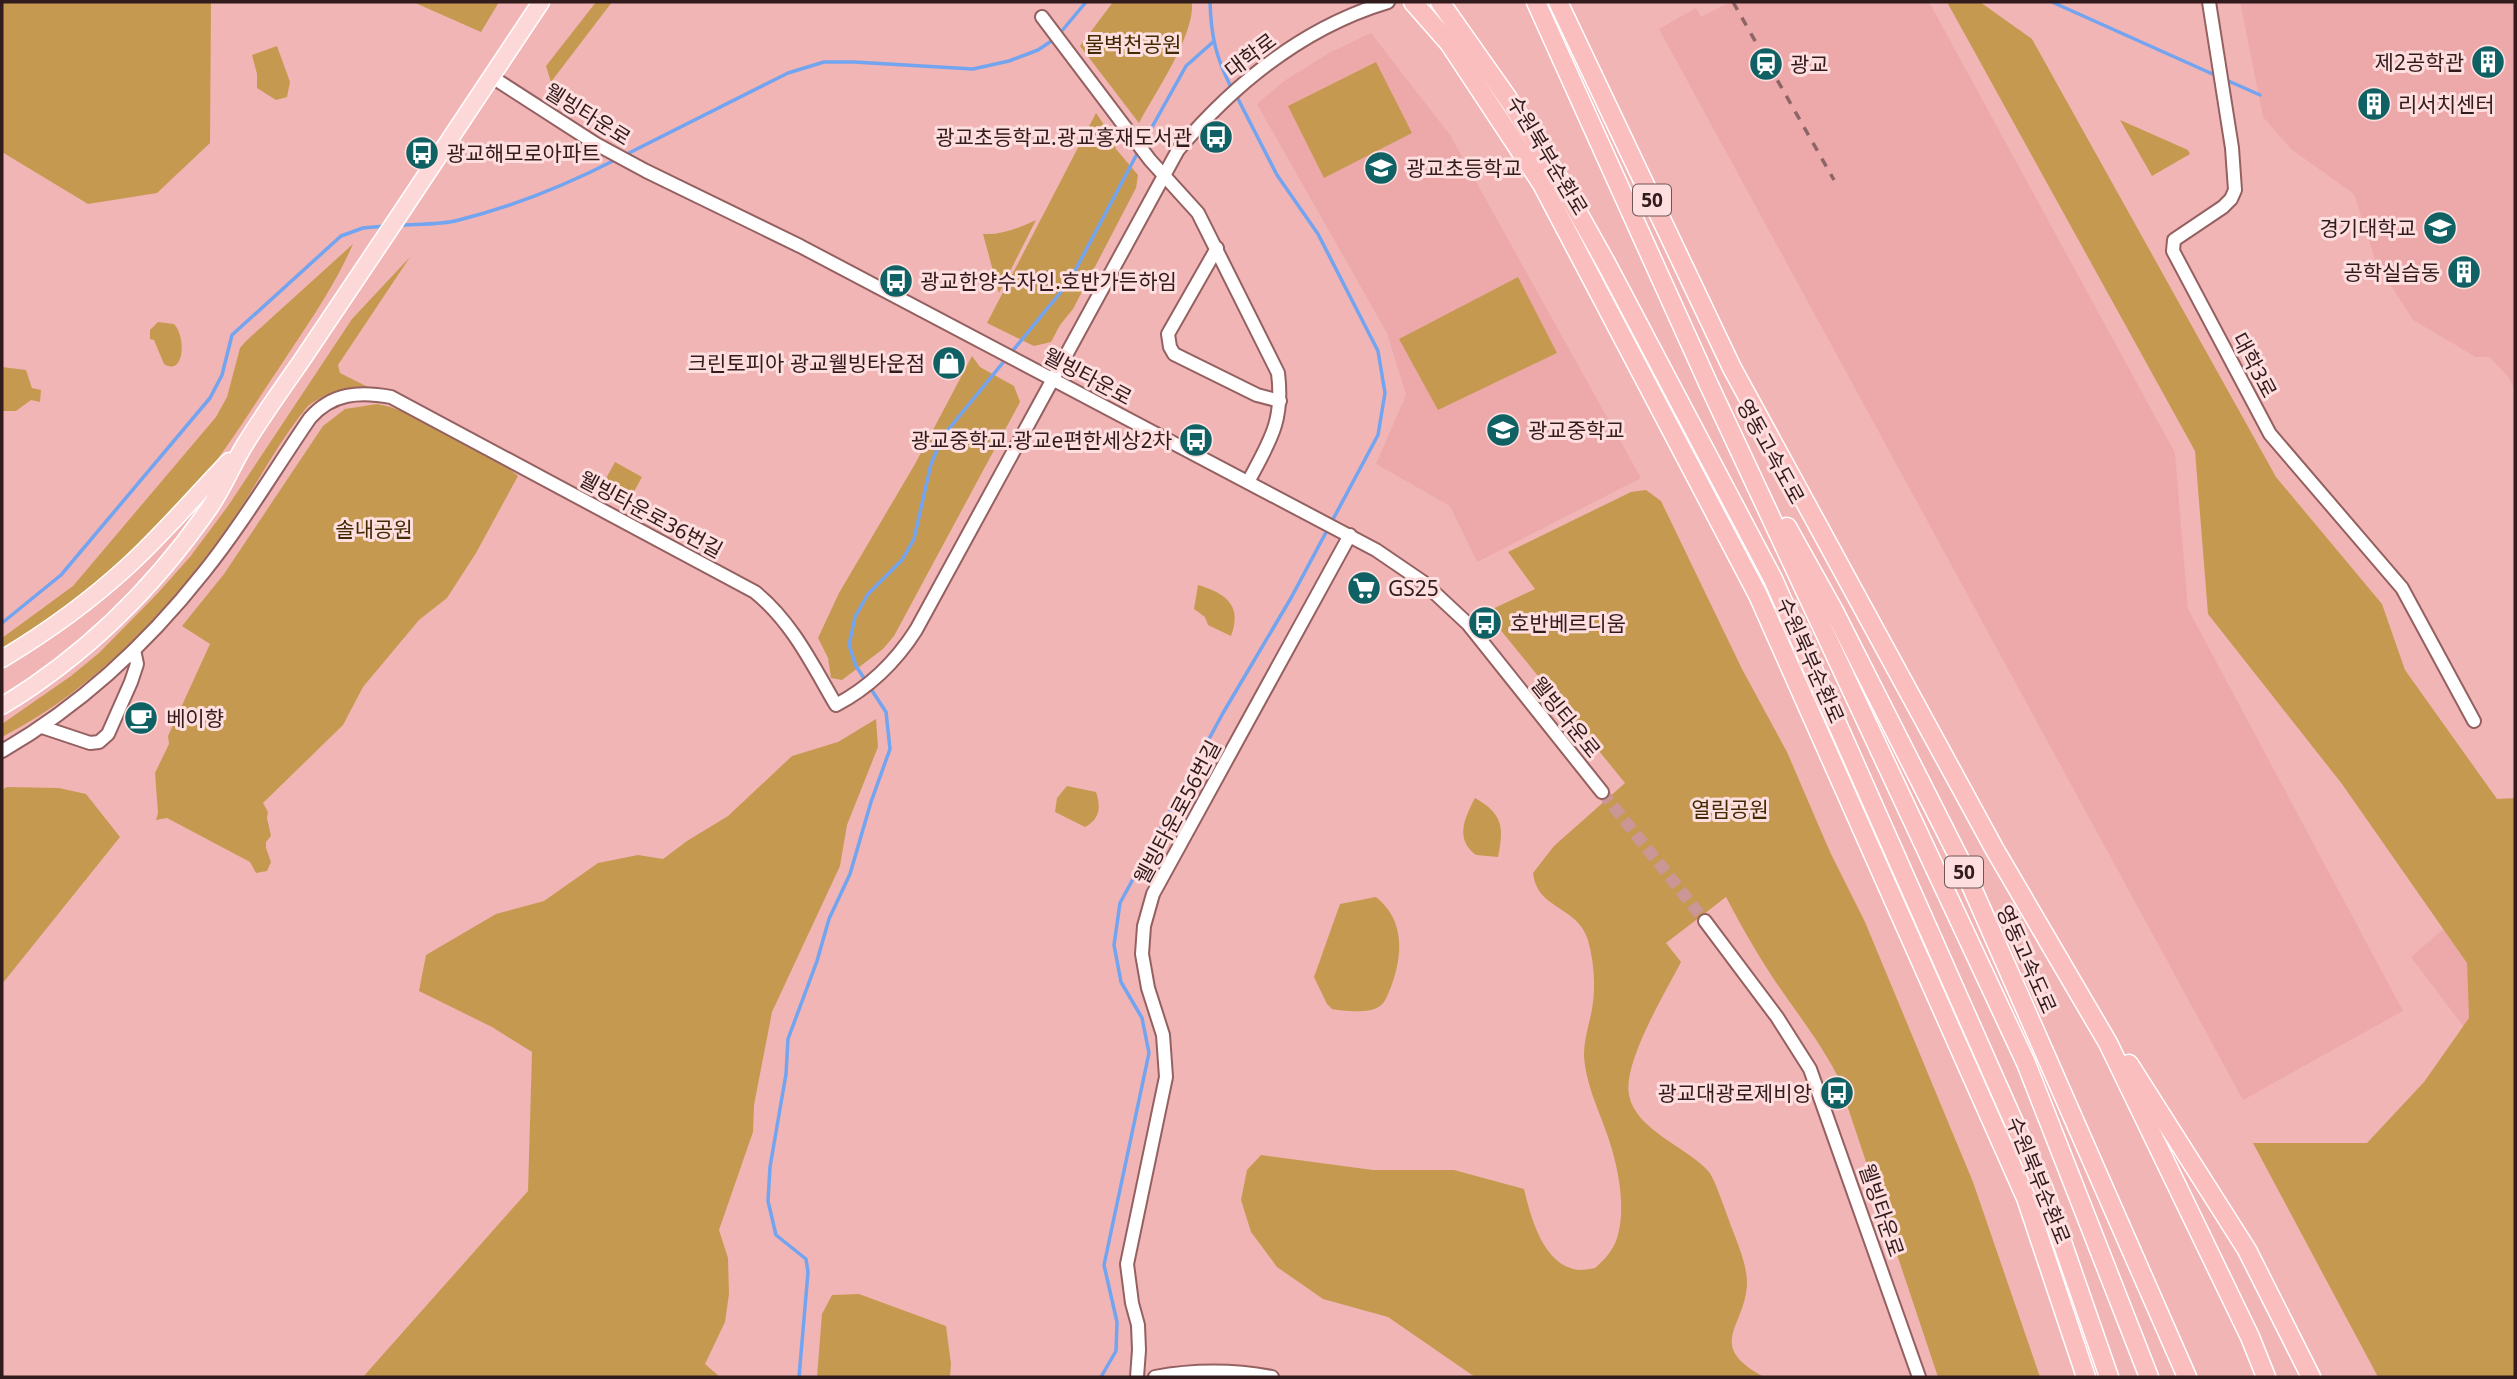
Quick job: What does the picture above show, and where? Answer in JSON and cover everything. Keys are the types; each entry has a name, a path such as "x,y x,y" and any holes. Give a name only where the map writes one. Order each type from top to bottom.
{"highway":[{"name":"수원북부순환로","path":"1413,2 1455,37 1509,100 1586,227 1773,579 2044,1190 2109,1377"},
{"name":"수원북부순환로","path":"1440,2 1455,37 1542,184 1758,595 2026,1198 2086,1377"},
{"name":"영동고속도로","path":"1535,2 1556,43 1708,383 2026,1063 2149,1377"},
{"name":"영동고속도로","path":"1558,2 1732,368 1995,850 2108,1043 2245,1324 2266,1377"},
{"name":"영동고속도로","path":"1708,383 1834,611 1959,858 2187,1377"},
{"name":"영동고속도로","path":"2050,944 2247,1251 2311,1377"}],"main road":[{"path":"2,706 35,686 79,652 136,600 178,552 213,503 245,444 541,2"},
{"path":"2,659 69,615 128,567 245,444"}],"street":[{"name":"대학로","path":"1052,379 1178,150 1244,82 1302,42 1388,2"},
{"name":"대학3로","path":"2209,2 2229,125 2235,190 2223,207 2174,240 2173,251 2270,434 2402,588 2474,721"},
{"path":"1042,17 1150,160 1198,213 1278,373 1280,401 1277,421 1272,437 1248,482"},
{"name":"웰빙타운로","path":"492,77 596,144 800,246 1350,535 1414,576 1468,624 1602,792"},
{"path":"1217,248 1168,334 1170,347 1174,354 1258,396 1280,401"},
{"name":"웰빙타운로36번길","path":"2,751 42,727 104,678 134,650 205,571 319,407 334,398 355,393 391,397 755,592 770,604 798,639 836,705 855,695 902,652 1052,379"},
{"name":"웰빙타운로56번길","path":"1137,1377 1138,1325 1126,1264 1166,1077 1163,1035 1147,988 1142,954 1144,926 1158,885 1350,535"},
{"path":"42,727 90,743 99,742 108,734 131,682 137,664 134,650"},
{"name":"웰빙타운로","path":"1704,921 1777,1017 1810,1069 1919,1377"},
{"path":"1155,1377 1182,1372 1222,1375 1249,1373 1272,1377"}],"shaded area":[{"path":"1730,2 1929,2 2175,453 2188,609 2403,1011 2243,1100 1659,29 1696,8 1701,17"},
{"name":"경기대학교","path":"2240,2 2515,2 2515,390 2509,378 2490,357 2476,357 2413,320 2376,262 2354,194 2291,149 2263,117"},
{"path":"1371,33 1450,135 1641,478 1477,562 1450,506 1376,464 1406,395 1387,333 1257,104 1284,81 1329,53"},
{"path":"2515,867 2515,1095 2411,957"}],"green space":[{"path":"2,2 211,2 210,143 157,193 88,204 2,152"},
{"path":"413,2 499,2 481,32"},
{"path":"596,2 612,2 551,82 546,66"},
{"name":"물벽천공원","path":"1113,2 1192,2 1191,15 1181,47 1139,123 1080,46"},
{"path":"1947,2 1980,2 2032,39 2276,477 2382,604 2405,670 2497,799 2515,798 2515,1377 2378,1377 2253,1143 2367,1143 2424,1082 2469,1018 2467,963 2342,784 2208,614 2195,451"},
{"path":"277,46 290,82 287,97 276,100 257,88 252,55"},
{"path":"1376,62 1412,133 1324,178 1288,106"},
{"path":"1096,113 1109,132 1116,149 1138,175 1136,188 1073,309 1051,342 1034,346 987,323"},
{"path":"2120,120 2188,150 2190,154 2152,176"},
{"path":"1036,220 999,293 983,234 1010,230"},
{"path":"353,244 309,323 197,486 153,533 106,576 55,615 2,650 2,638 73,586 216,417 227,397 240,348 246,341"},
{"path":"410,257 338,365 340,373 370,388 337,391 308,406 215,545 163,610 103,668 38,717 2,737 2,724 99,653 190,557 228,506 352,319"},
{"path":"1518,277 1557,353 1438,410 1399,339"},
{"path":"158,322 174,324 178,330 182,345 180,360 171,367 164,364 154,340 150,339 150,330"},
{"path":"972,356 980,367 1014,386 1020,402 894,636 883,649 842,680 831,678 828,658 818,638 839,593 915,464"},
{"path":"2,367 26,370 32,388 41,390 40,402 31,400 16,411 2,411"},
{"name":"솔내공원","path":"377,404 410,414 450,433 489,455 518,476 476,553 447,598 419,620 363,687 343,725 263,803 268,812 271,836 266,842 266,848 271,862 267,871 256,873 250,862 167,818 156,820 158,813 155,773 169,744 168,736 210,644 182,626 224,574 323,426 345,409"},
{"path":"615,462 642,477 626,506 599,491"},
{"name":"열림공원","path":"1646,490 1661,501 1742,669 1787,752 1830,852 1865,922 1973,1182 2040,1377 1938,1377 1837,1075 1780,989 1726,897 1666,943 1681,962 1639,1047 1632,1065 1629,1095 1641,1118 1700,1163 1712,1177 1739,1247 1747,1277 1745,1298 1732,1345 1736,1355 1746,1366 1764,1377 1475,1377 1388,1317 1323,1299 1277,1267 1251,1232 1241,1200 1247,1170 1261,1155 1373,1170 1454,1170 1524,1189 1540,1238 1547,1250 1566,1266 1578,1270 1595,1268 1613,1247 1620,1227 1619,1178 1610,1143 1594,1100 1584,1056 1594,992 1590,948 1583,929 1542,894 1533,873 1554,846 1625,783 1486,612 1535,589 1508,552 1631,492"},
{"path":"1198,585 1223,596 1233,608 1235,616 1231,636 1208,625 1205,617 1194,609"},
{"path":"876,719 878,747 847,825 840,866 772,1012 754,1105 753,1132 719,1230 728,1258 729,1294 725,1322 705,1364 720,1377 363,1377 528,1191 532,1052 492,1027 419,991 426,955 496,914 544,901 598,863 638,855 663,859 728,816 792,756 838,742"},
{"path":"1067,786 1096,792 1098,812 1094,820 1085,827 1055,812 1057,798"},
{"path":"7,787 59,788 86,794 120,837 2,984 2,790"},
{"path":"1475,798 1491,810 1499,822 1501,837 1498,857 1476,855 1465,842 1465,820"},
{"path":"1376,897 1392,916 1399,939 1398,963 1391,987 1384,1002 1376,1009 1332,1009 1314,977 1340,904"},
{"path":"859,1294 946,1326 950,1377 817,1377 822,1314 832,1295"}],"waterway":[{"path":"625,155 788,73 824,62 973,69 1009,61 1038,50 1056,38 1086,2"},
{"path":"1210,2 1215,47 1232,89"},
{"path":"2052,2 2217,76"},
{"path":"1142,145 1186,66 1213,42"},
{"path":"2224,79 2260,95"},
{"path":"1101,1377 1116,1351 1117,1322 1104,1265 1149,1053 1142,1018 1121,982 1114,945 1120,903 1223,713 1291,598 1378,435 1385,393 1378,351 1318,234 1277,175 1236,95"},
{"path":"799,1377 808,1272 806,1259 776,1235 768,1201 770,1167 786,1074 788,1039 817,961 829,919 850,874 890,749 886,712 856,666 849,645 855,617 868,594 902,560 914,539 931,464 943,436 1069,282 1138,152"},
{"path":"400,225 445,223 499,209 578,178 615,160"},
{"path":"2,623 61,575 210,398 222,375 232,335 341,236 363,228 386,226"}],"tunnel":[{"path":"1602,792 1705,921"}],"railway":[{"path":"1733,2 1834,180"}],"place":[{"name":"제2공학관","path":"2488,62"},
{"name":"광교","path":"1766,64"},
{"name":"리서치센터","path":"2374,104"},
{"name":"광교초등학교.광교홍재도서관","path":"1216,137"},
{"name":"광교해모로아파트","path":"422,153"},
{"name":"광교초등학교","path":"1381,168"},
{"name":"경기대학교","path":"2440,228"},
{"name":"공학실습동","path":"2464,272"},
{"name":"광교한양수자인.호반가든하임","path":"896,281"},
{"name":"크린토피아 광교웰빙타운점","path":"949,363"},
{"name":"광교중학교","path":"1503,430"},
{"name":"광교중학교.광교e편한세상2차","path":"1196,440"},
{"name":"GS25","path":"1364,588"},
{"name":"호반베르디움","path":"1485,623"},
{"name":"베이향","path":"141,718"},
{"name":"광교대광로제비앙","path":"1837,1093"}]}
